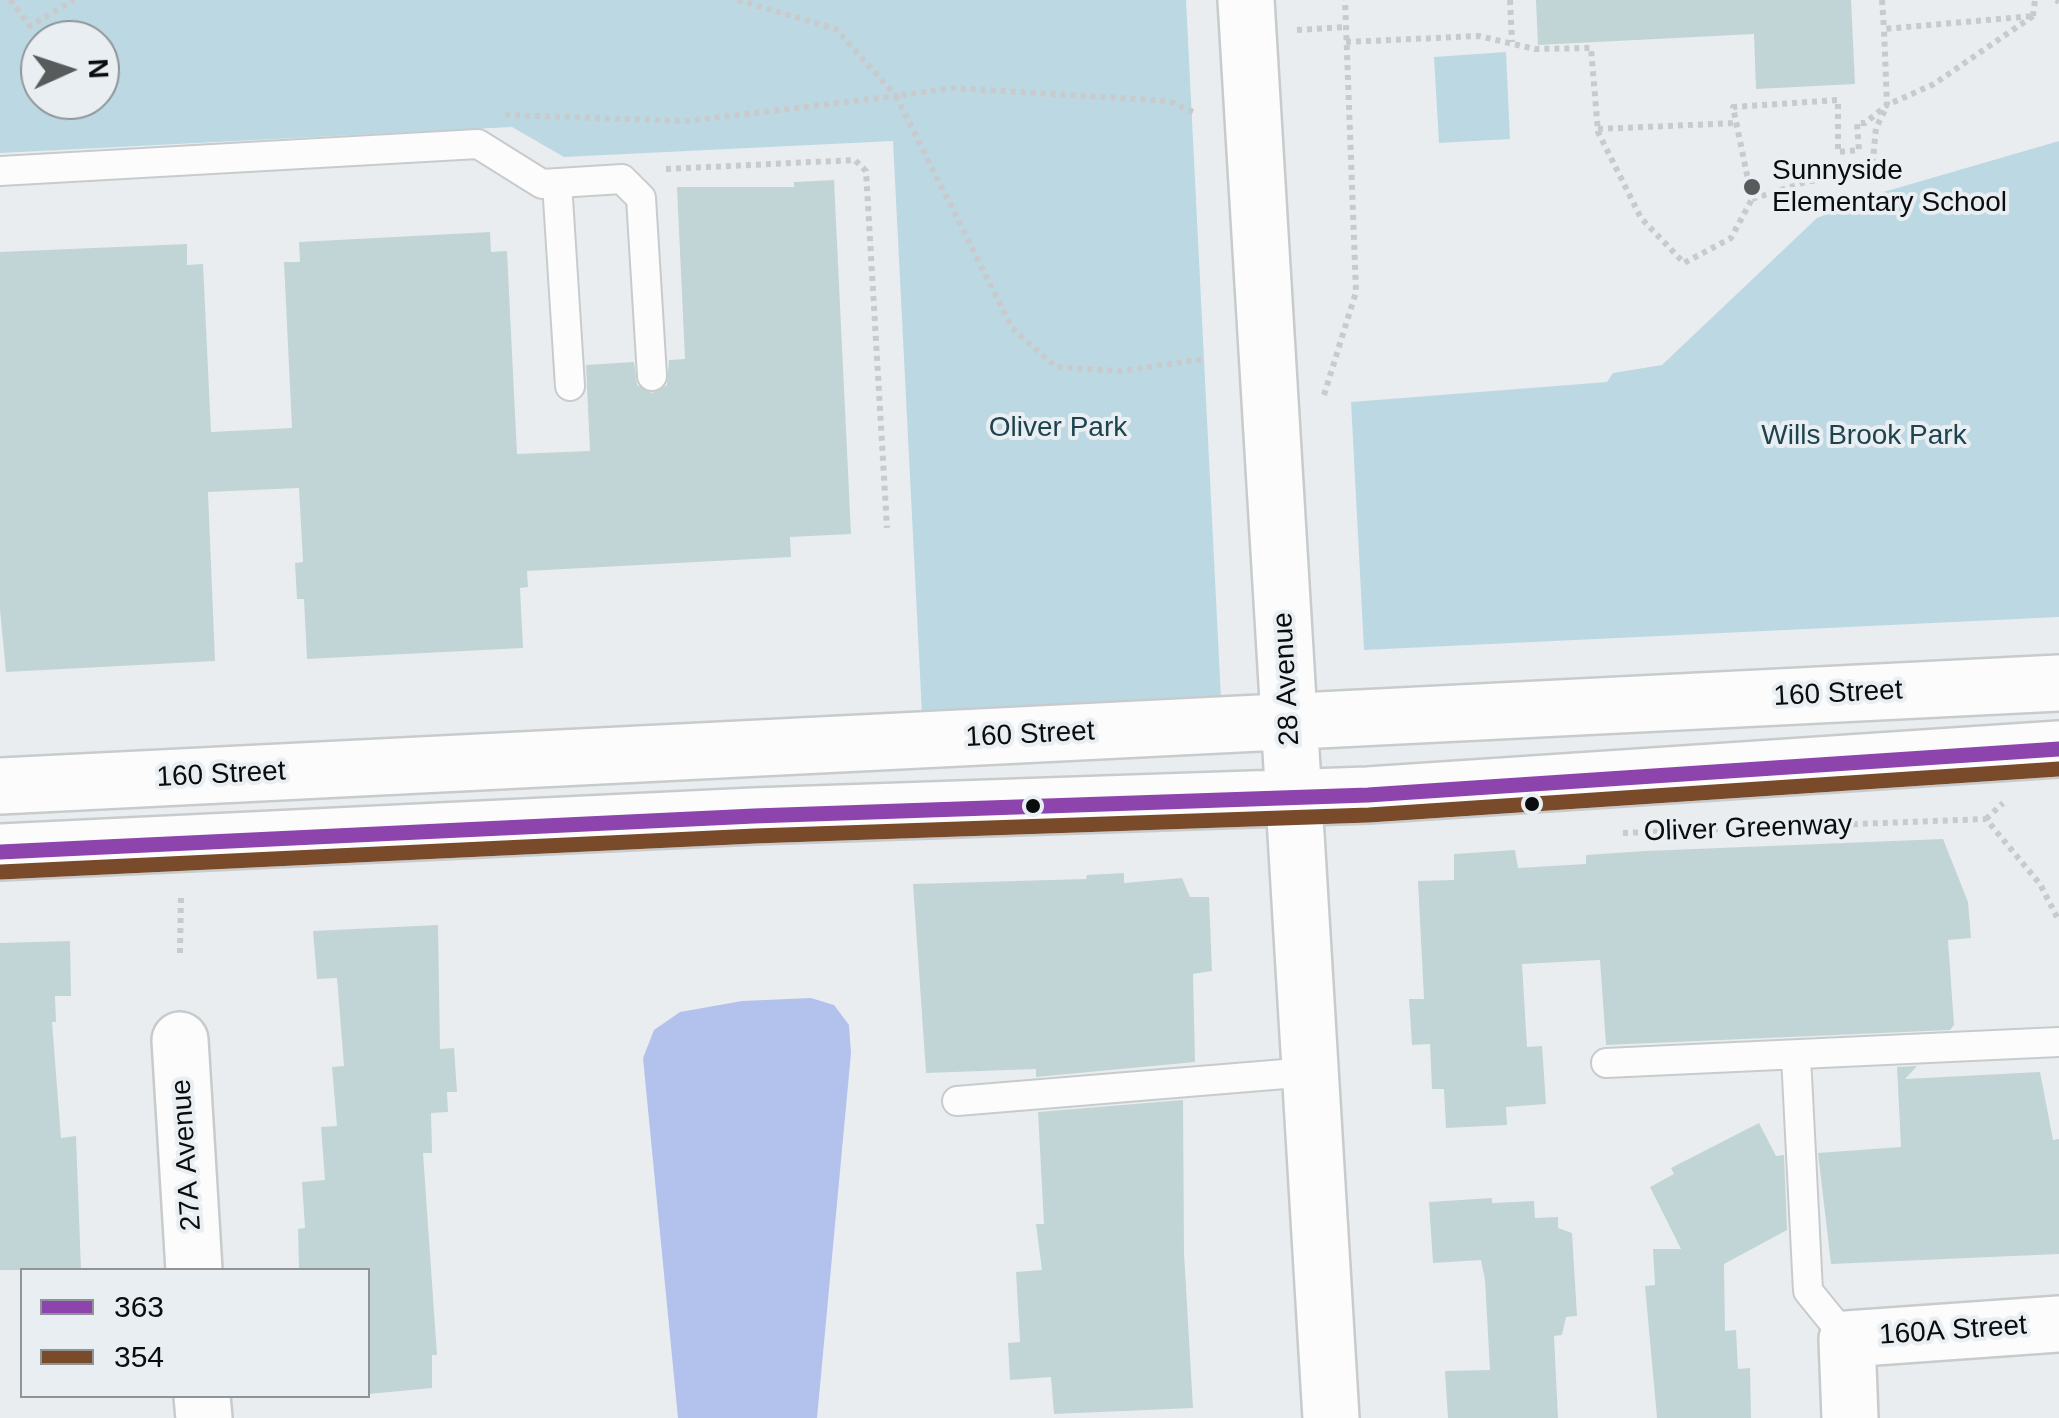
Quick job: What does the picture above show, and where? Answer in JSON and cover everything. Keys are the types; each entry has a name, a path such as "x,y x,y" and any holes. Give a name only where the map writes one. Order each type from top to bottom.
{"main road":[{"name":"28 Avenue","path":"1268,16 1289,722 1331,1418"},
{"name":"160 Street","path":"0,786 2059,683"},
{"path":"0,852 754,816 1293,798 2059,749"},
{"name":"27A Avenue","path":"180,1040 194,1268"},
{"name":"160A Street","path":"1847,1339 2059,1324"},
{"path":"1847,1339 1850,1418"}],"lane":[{"path":"0,171 478,144 542,184 622,179 642,198 652,376"},
{"path":"557,183 570,386"},
{"path":"1606,1063 2059,1042"},
{"path":"1796,1056 1808,1291 1847,1339"},
{"path":"957,1101 1309,1072"}],"path":[{"path":"10,0 30,26 74,0"},
{"path":"738,0 836,28 896,96 1012,328 1056,366 1120,371 1206,358"},
{"path":"1318,413 1356,292 1345,0"},
{"path":"1510,0 1512,42"},
{"path":"1752,199 1806,182 1872,170 1876,128 1887,105 1882,0"},
{"path":"2034,16 2035,0"},
{"path":"1268,16 1346,27"},
{"path":"1346,42 1479,36 1535,49 1591,48 1598,129 1641,218 1684,262 1731,238 1752,199 1734,107 1838,100 1838,152 1859,150 1857,123 1865,123 1887,105 1934,84 2034,16"},
{"path":"1884,29 2034,16"},
{"path":"488,110 506,115 687,121 953,88 1169,101 1194,112"},
{"path":"1598,129 1736,124"},
{"path":"659,169 855,160 866,170 887,528"},
{"name":"Oliver Greenway","path":"1611,832 1986,820 2040,884 2059,920"},
{"path":"180,954 181,891"}],"green space":[{"name":"Oliver Park","path":"0,0 1186,0 1221,699 922,714 893,141 564,157 512,127 0,153"},
{"path":"1506,52 1510,139 1439,143 1434,57"},
{"name":"Wills Brook Park","path":"2059,141 2059,617 1364,650 1351,402 1607,382 1613,373 1662,365 1817,218 1880,193"}],"water":[{"path":"811,998 834,1005 849,1025 851,1053 817,1418 678,1418 643,1058 654,1030 680,1012 742,1001"}],"building":[{"path":"1536,0 1851,0 1855,84 1756,89 1754,34 1538,45"},
{"path":"834,180 851,534 790,537 791,557 527,571 528,587 520,588 523,648 307,659 304,599 297,599 295,563 303,562 299,488 208,492 215,661 6,672 0,610 0,252 187,244 187,265 203,264 211,432 292,428 284,262 300,262 299,242 490,232 491,252 507,251 517,454 590,451 586,365 634,362 637,385 652,393 667,385 669,360 685,359 677,187 794,187 794,182"},
{"path":"1943,839 1968,902 1971,938 1948,940 1954,1025 1950,1030 1606,1045 1600,960 1522,964 1527,1047 1542,1046 1546,1104 1506,1107 1507,1125 1446,1128 1444,1089 1432,1089 1430,1044 1412,1045 1409,999 1424,999 1418,881 1454,880 1454,854 1515,850 1518,868 1586,864 1586,855"},
{"path":"1124,873 1124,883 1182,878 1190,897 1209,897 1212,971 1193,974 1195,1062 1036,1077 1036,1069 926,1073 913,884 1086,879 1087,875"},
{"path":"438,925 440,1049 454,1048 457,1092 447,1092 448,1112 431,1113 432,1153 423,1153 437,1355 432,1355 432,1388 370,1394 370,1268 299,1268 298,1229 305,1228 302,1182 325,1180 321,1127 337,1126 332,1067 344,1066 337,978 317,979 313,931"},
{"path":"70,941 71,996 55,996 56,1022 52,1022 61,1138 76,1136 81,1268 0,1270 0,943"},
{"path":"1917,1066 1905,1079 2040,1072 2053,1140 2059,1139 2059,1254 1831,1264 1818,1153 1901,1147 1897,1067"},
{"path":"1183,1100 1184,1253 1193,1408 1054,1414 1051,1377 1010,1380 1008,1343 1020,1342 1016,1272 1042,1270 1036,1224 1044,1224 1038,1112"},
{"path":"1759,1123 1776,1156 1784,1155 1787,1230 1724,1264 1725,1331 1736,1330 1738,1369 1750,1368 1751,1418 1657,1418 1645,1286 1655,1285 1653,1249 1681,1249 1650,1187 1674,1174 1671,1168"},
{"path":"1492,1198 1492,1203 1534,1201 1535,1218 1558,1217 1558,1228 1572,1233 1577,1316 1566,1317 1562,1335 1554,1336 1558,1418 1448,1418 1445,1371 1490,1370 1485,1280 1481,1260 1433,1263 1429,1202"}],"transit line":[{"name":"363","path":"0,852 754,816 1368,795 2059,749"},
{"name":"354","path":"1,872 755,836 1369,815 2059,769"}],"place":[{"name":"Sunnyside Elementary School","path":"1752,187"}]}
